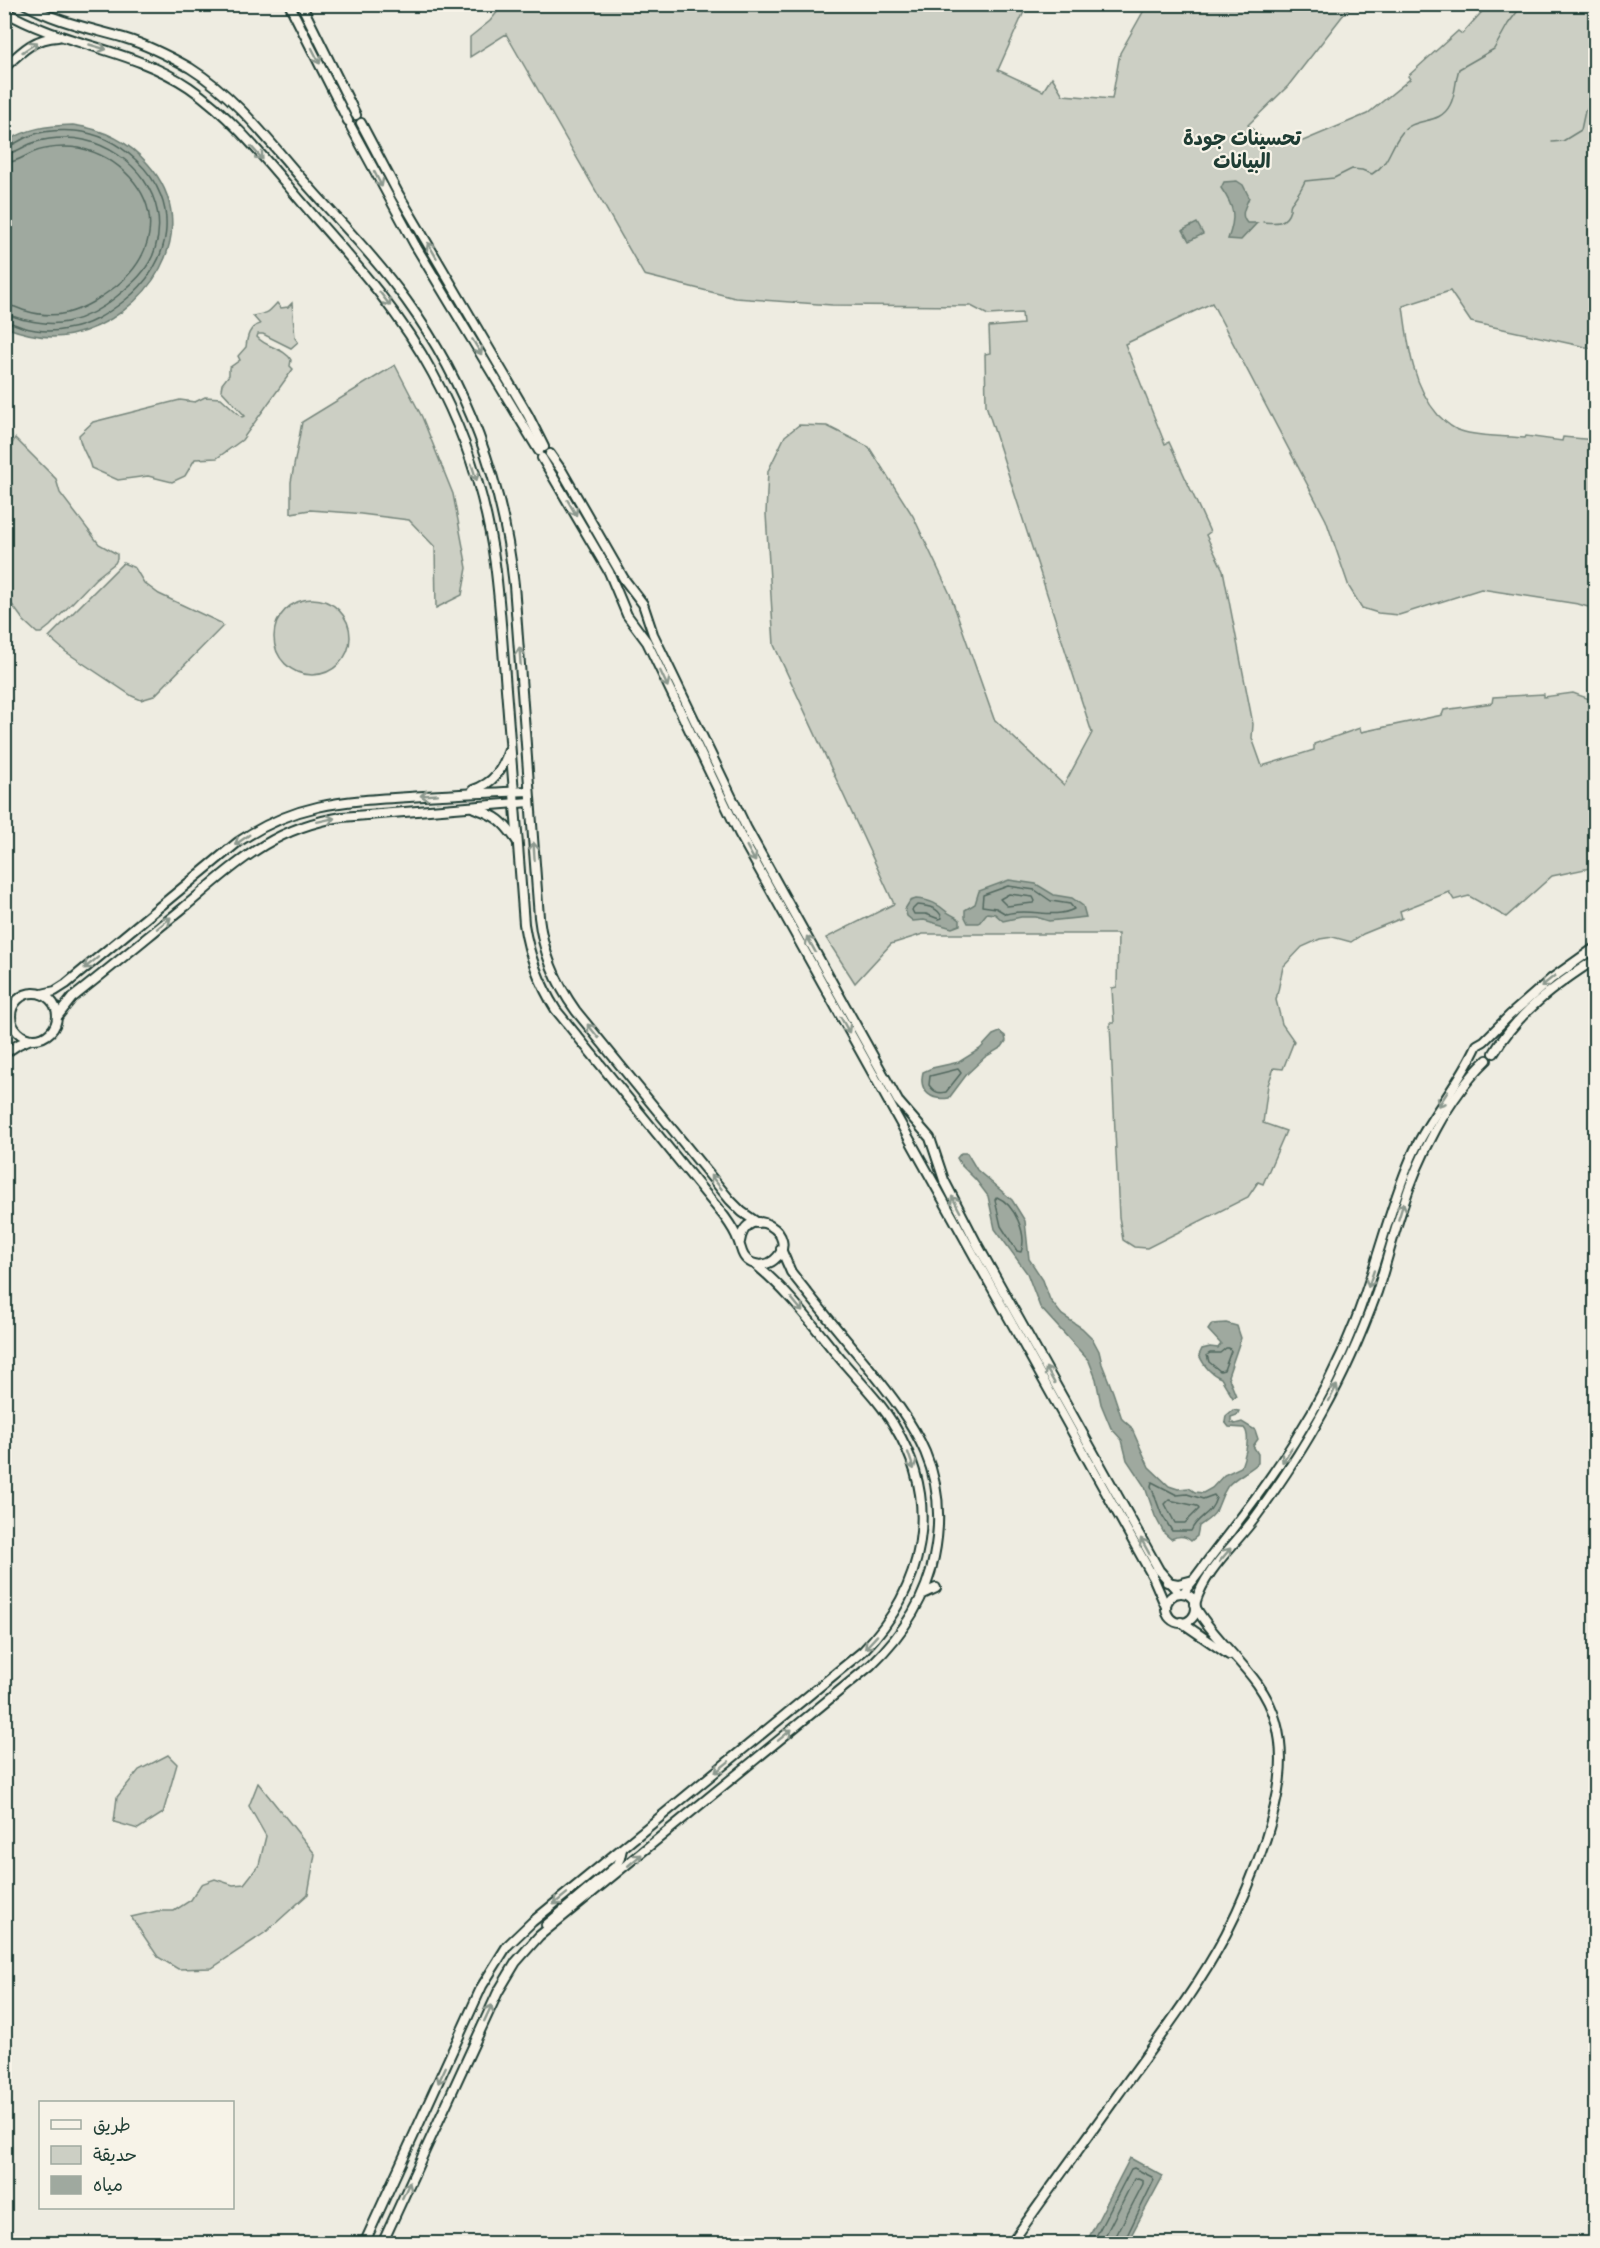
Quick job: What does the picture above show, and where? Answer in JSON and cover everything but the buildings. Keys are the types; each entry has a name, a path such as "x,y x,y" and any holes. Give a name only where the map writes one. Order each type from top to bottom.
{"street":[{"path":"25,4 65,22 124,38 167,56 208,81 252,117 289,164 385,273 419,320 445,362 497,475 514,585 542,939 554,974 730,1200 742,1212 758,1222 769,1224 778,1232 781,1237 781,1249 791,1272 896,1401 925,1447 934,1480 939,1514 936,1550 923,1594 907,1623 881,1655 539,1936 516,1962 498,1992 382,2244"},
{"path":"289,4 415,245 543,453 609,572 629,619 647,642 743,841 1153,1576 1170,1618 1212,1642 1243,1666"},
{"path":"301,4 399,195 528,415 543,453 562,471 627,585 643,604 653,634 747,829 898,1101 930,1138 944,1180 977,1244 1158,1570 1167,1582 1181,1593 1191,1597 1208,1626 1257,1682 1270,1704 1280,1737 1281,1773 1273,1812 1247,1890 1226,1935 1192,1990 1011,2244"},
{"path":"4,10 28,24 61,37 147,64 189,88 214,107 364,273 409,333 433,374 457,425 484,506 498,590 524,924 531,960 546,994 573,1040 724,1216 740,1242 745,1258 783,1288 885,1412 901,1437 913,1465 920,1495 922,1526 918,1556 909,1585 899,1606 863,1651 523,1929 494,1965 364,2244"},
{"path":"4,68 33,44 61,37"},
{"path":"350,124 350,117 356,115"},
{"path":"350,124 355,128 361,123"},
{"path":"289,164 296,158"},
{"path":"508,539 517,536"},
{"path":"462,793 481,787 494,779 503,766 510,746"},
{"path":"31,1039 20,1035 11,1020 11,1010 18,998 30,993 42,994 55,991 66,984 238,842 273,822 303,810 338,802 462,793 529,791"},
{"path":"4,1054 19,1044 31,1039 42,1038 51,1032 57,1017 72,998 192,906 256,849 282,834 326,819 530,802"},
{"path":"469,807 501,820 517,842"},
{"path":"256,849 261,856"},
{"path":"1166,1607 1170,1598 1181,1593 1194,1580 1264,1490 1320,1399 1362,1305 1394,1201 1412,1155 1431,1119 1479,1043 1484,1041 1540,987 1596,947"},
{"path":"1180,1622 1191,1618 1201,1588 1210,1572 1269,1499 1306,1442 1333,1394 1370,1312 1402,1207 1425,1152 1463,1087 1536,1003 1596,959"},
{"path":"42,994 53,1003 57,1017"},
{"path":"4,1031 11,1020"},
{"path":"1484,1041 1491,1043 1494,1053"},
{"path":"1475,1050 1477,1057 1487,1060"},
{"path":"740,1242 745,1229 758,1222"},
{"path":"755,1264 773,1261 781,1249"},
{"path":"1167,1582 1178,1584 1194,1580"},
{"path":"923,1594 936,1588"},
{"path":"748,1765 754,1772"},
{"path":"539,1936 545,1926 616,1866 622,1849"}],"green space":[{"path":"503,5 1027,5 998,70 1043,91 1052,77 1063,95 1112,99 1120,53 1147,5 1351,5 1288,86 1248,125 1270,145 1303,141 1367,114 1410,79 1408,76 1458,31 1462,34 1488,5 1595,5 1595,349 1471,322 1450,291 1403,306 1409,349 1422,391 1438,415 1451,427 1468,433 1484,435 1525,438 1526,436 1562,441 1563,437 1595,440 1595,609 1578,604 1481,589 1399,615 1378,613 1362,608 1349,587 1326,520 1212,303 1125,344 1165,444 1169,442 1210,532 1206,535 1223,570 1253,724 1252,738 1262,766 1314,750 1314,744 1360,728 1361,732 1442,715 1444,710 1492,703 1493,697 1544,694 1544,697 1573,693 1595,701 1595,867 1552,876 1506,917 1469,896 1454,900 1449,892 1400,911 1402,918 1363,934 1351,942 1333,937 1320,939 1302,947 1283,967 1276,1000 1282,1024 1294,1041 1283,1069 1274,1068 1268,1085 1263,1123 1286,1131 1263,1184 1258,1182 1248,1197 1147,1248 1134,1247 1123,1240 1119,1217 1110,1023 1114,1023 1112,988 1117,987 1118,934 923,934 891,944 855,983 826,938 894,904 774,645 766,514 768,471 785,436 799,425 827,426 869,447 913,516 950,594 994,719 1064,785 1092,733 986,405 985,354 990,353 989,327 1023,324 1022,313 988,315 971,306 832,305 735,298 644,275 506,34 470,57 470,37 490,21"},
{"path":"277,303 281,308 288,307 292,303 295,338 298,342 291,348 263,334 258,334 257,337 288,356 293,369 242,440 217,458 195,459 185,476 172,482 148,476 118,480 91,468 79,435 93,422 180,400 195,402 205,397 221,398 242,417 245,416 221,390 222,384 229,375 229,368 240,360 238,356 246,347 251,330 260,324 253,316 267,312"},
{"path":"395,365 422,417 453,494 467,568 462,595 436,608 435,547 409,520 310,510 291,513 291,482 302,422"},
{"path":"15,438 56,479 60,493 99,544 117,554 115,563 95,579 41,633 37,633 24,621 5,595 5,454"},
{"path":"123,563 135,568 144,583 159,594 223,626 154,696 141,700 66,652 49,637"},
{"path":"305,599 319,599 333,605 344,616 350,630 347,652 339,664 319,675 305,675 291,669 280,658 274,644 274,630 280,616 291,605"},
{"path":"168,1755 177,1764 163,1813 138,1829 114,1822 117,1797 139,1770"},
{"path":"258,1783 315,1854 308,1894 266,1932 212,1968 178,1969 158,1957 131,1917 157,1911 174,1911 191,1900 201,1884 215,1879 233,1885 244,1884 259,1865 266,1836 249,1806"}],"water":[{"path":"73,125 114,137 148,164 165,190 172,217 170,243 160,268 144,291 123,311 99,326 71,335 46,337 5,327 5,142 38,129"},
{"path":"1237,181 1243,185 1249,197 1244,210 1245,220 1247,223 1257,223 1241,240 1228,239 1233,213 1221,188 1224,182"},
{"path":"1197,223 1203,234 1189,241 1183,230"},
{"path":"1009,880 1036,884 1054,895 1072,898 1083,906 1086,917 1049,921 1036,917 1021,917 1003,921 995,914 987,913 979,923 968,923 965,910 975,904 979,891"},
{"path":"916,899 937,905 960,920 960,925 952,928 924,920 913,921 907,916 905,909 910,901"},
{"path":"1000,1032 1005,1036 1006,1041 1002,1047 985,1057 967,1074 949,1098 937,1098 928,1094 923,1085 923,1072 959,1062 980,1049 993,1035"},
{"path":"961,1153 967,1153 977,1170 1012,1200 1025,1221 1029,1259 1043,1280 1050,1300 1062,1315 1082,1328 1092,1338 1099,1351 1122,1419 1131,1427 1149,1467 1169,1486 1178,1489 1189,1488 1203,1493 1212,1488 1224,1475 1241,1467 1246,1452 1247,1436 1244,1428 1229,1427 1225,1422 1226,1416 1233,1410 1239,1411 1237,1415 1231,1417 1231,1422 1235,1424 1242,1422 1255,1430 1258,1439 1253,1446 1258,1454 1258,1463 1230,1483 1215,1512 1199,1526 1197,1536 1191,1541 1182,1536 1171,1539 1164,1533 1155,1516 1145,1487 1127,1460 1122,1440 1111,1428 1101,1404 1096,1379 1089,1361 1040,1307 1027,1273 995,1229 988,1196 957,1158"},
{"path":"1226,1323 1237,1326 1241,1338 1228,1376 1236,1396 1233,1398 1221,1378 1208,1369 1199,1355 1202,1349 1218,1348 1221,1344 1208,1330 1212,1324"},
{"path":"1130,2158 1163,2176 1127,2243 1086,2243"}],"waterway":[{"path":"1263,222 1283,221 1305,181 1334,178 1352,169 1372,174 1378,170 1406,128 1433,119 1445,112 1453,96 1459,69 1494,49 1523,4"},
{"path":"1552,142 1563,141 1581,130 1585,111 1596,101"}],"district":[{"name":"تحسينات جودة البيانات","path":"1242,150"}]}
